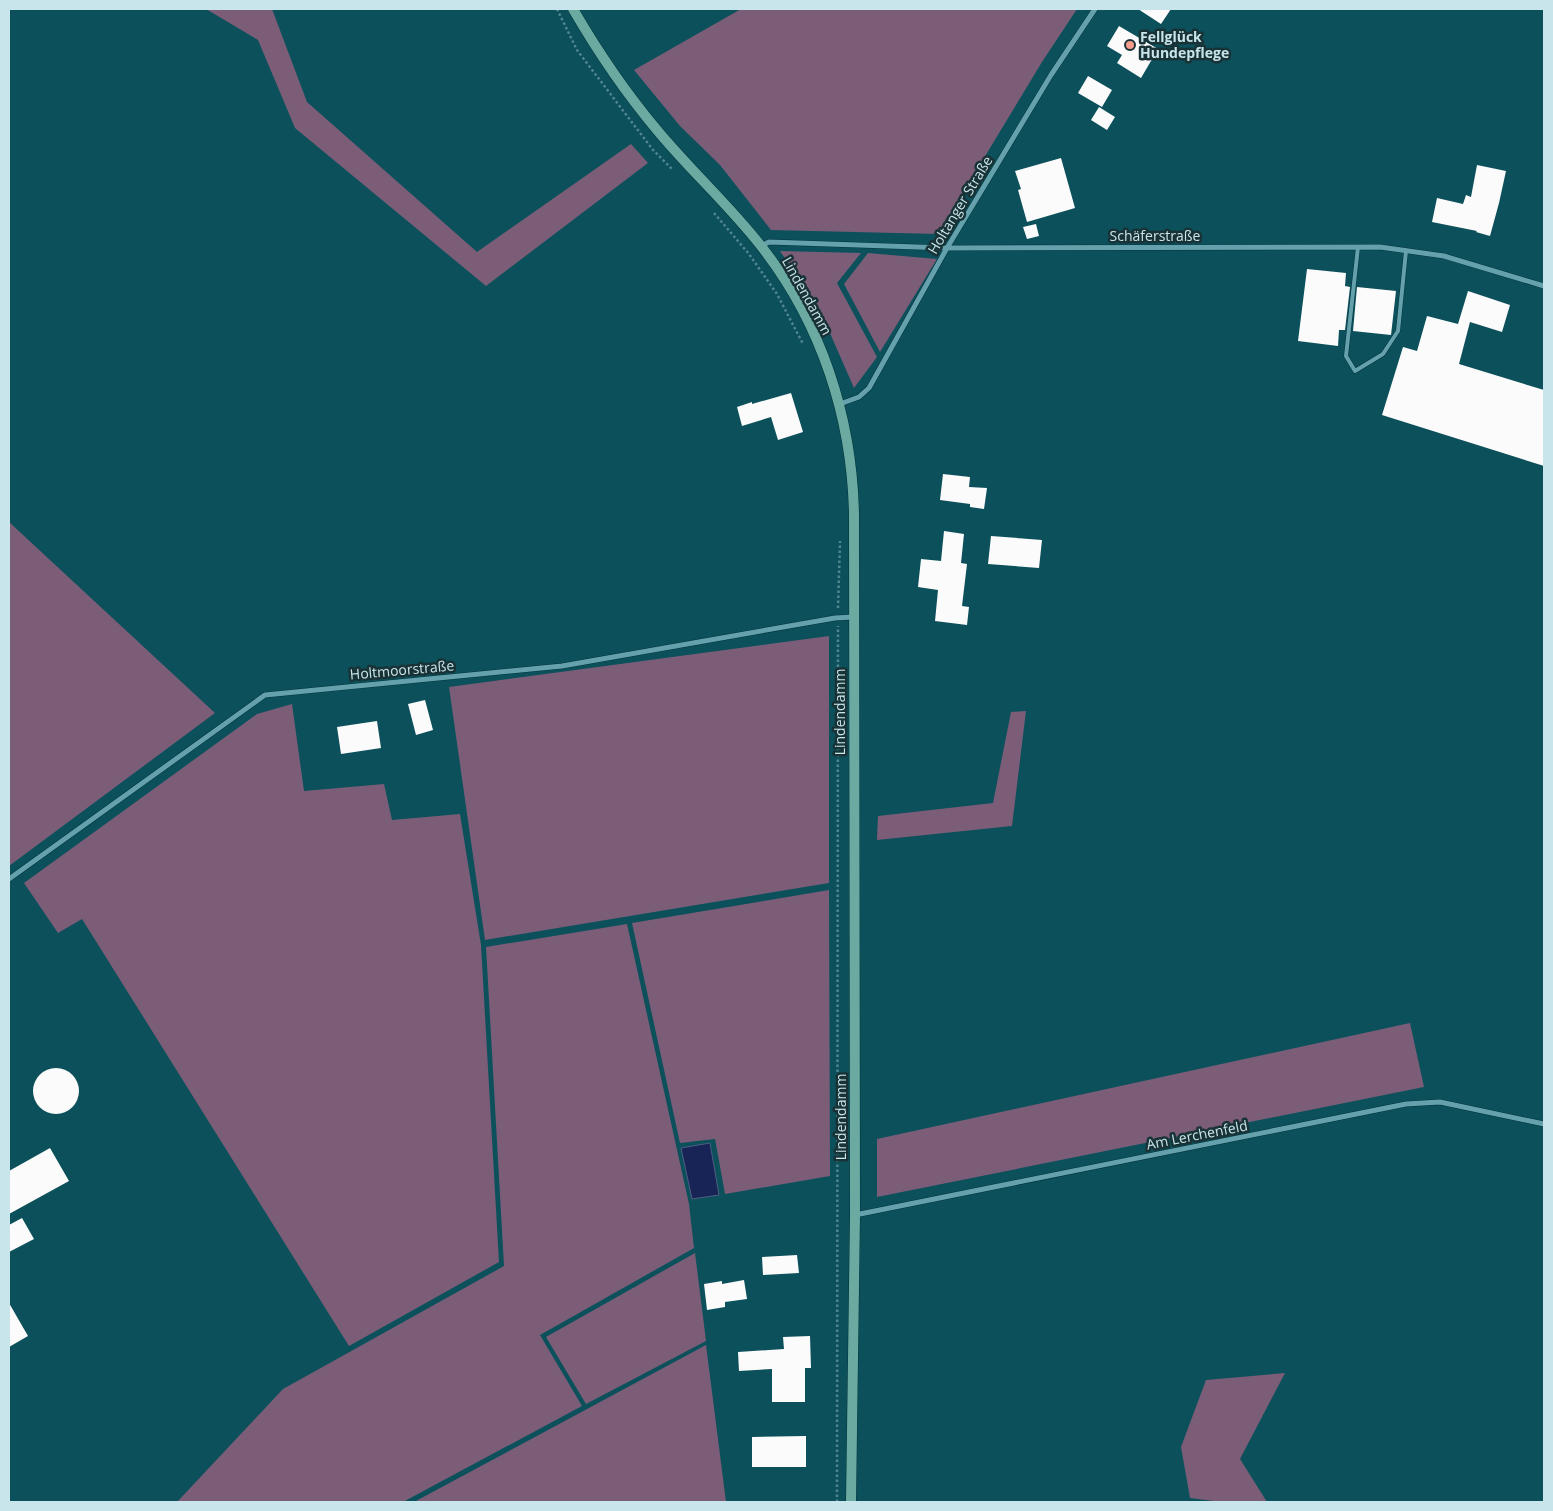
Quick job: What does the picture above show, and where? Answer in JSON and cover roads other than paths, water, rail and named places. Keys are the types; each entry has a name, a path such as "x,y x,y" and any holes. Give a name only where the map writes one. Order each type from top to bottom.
{"street":[{"name":"Lindendamm","path":"573,9 623,88 658,131 761,246 793,294 808,321 821,349 840,404 850,458 853,494 855,1215 851,1502"},
{"name":"Holtanger Straße","path":"840,404 859,397 869,388 947,248 1051,75 1095,9"},
{"name":"Schäferstraße","path":"761,246 769,242 947,248 1380,247 1444,256 1544,286"},
{"name":"Holtmoorstraße","path":"9,879 265,695 562,666 838,618 853,617"},
{"name":"Am Lerchenfeld","path":"855,1215 1406,1104 1440,1102 1544,1124"}],"lane":[{"path":"1358,247 1346,356 1354,371 1383,354 1398,331 1406,251"}],"water":[{"path":"710,1143 719,1195 692,1199 681,1148"}],"place":[{"name":"Fellglück Hundepflege","path":"1130,45"}]}
